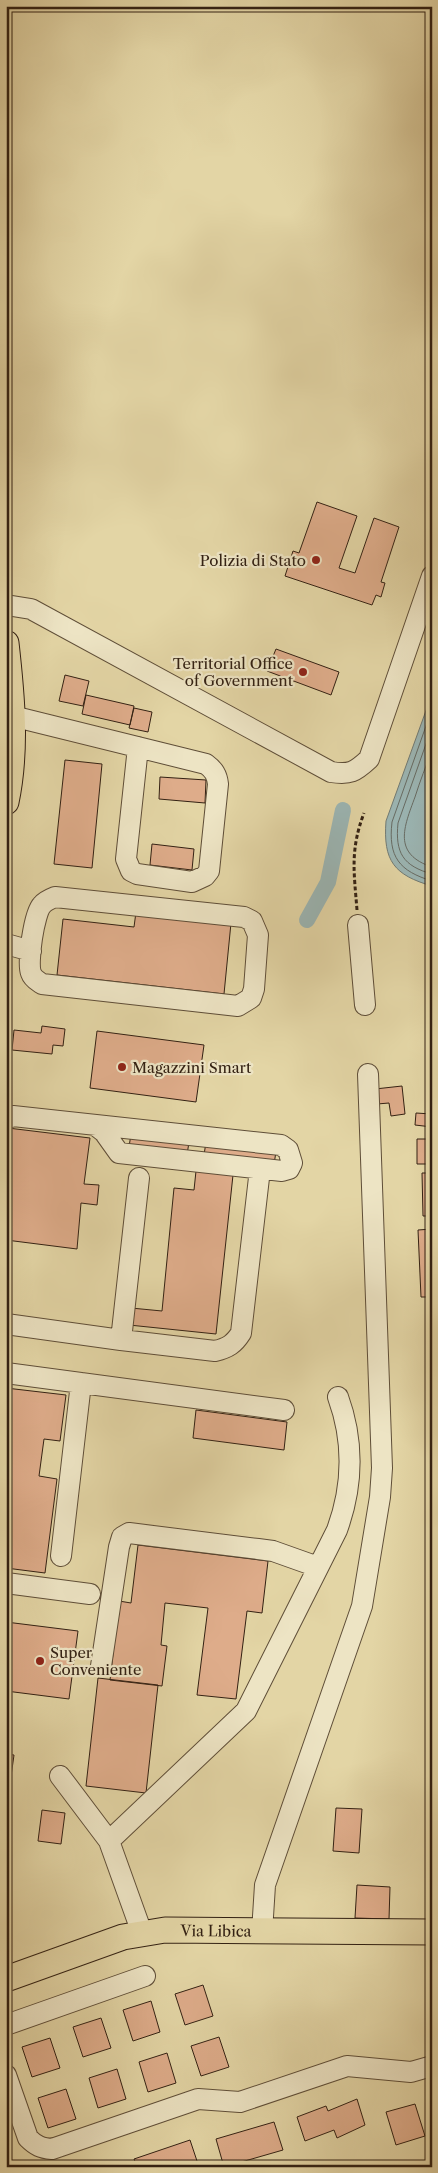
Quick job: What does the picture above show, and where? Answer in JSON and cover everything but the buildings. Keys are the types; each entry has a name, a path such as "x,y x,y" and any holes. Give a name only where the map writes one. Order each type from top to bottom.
{"main road":[{"path":"6,643 12,716 12,753 6,802"},
{"name":"Via Libica","path":"6,1979 123,1937 165,1930 432,1932"}],"street":[{"path":"6,605 31,609 331,772 344,774 357,770 369,758 432,576"},
{"path":"12,716 138,747 206,764 217,776 218,784 209,871 199,880 192,882 131,872 126,859 138,747"},
{"path":"55,897 244,917 252,921 258,934 254,989 251,998 238,1006 42,984 32,975 30,968 31,951 37,913 41,906 55,897"},
{"path":"358,925 365,1005"},
{"path":"6,944 31,951"},
{"path":"262,1932 264,1885 362,1606 380,1497 382,1468 368,1074"},
{"path":"6,1119 13,1116 281,1145 288,1150 292,1163 289,1169 282,1171 119,1153 104,1132 95,1125"},
{"path":"6,1324 215,1351 226,1348 235,1342 242,1333 260,1169"},
{"path":"121,1340 139,1178"},
{"path":"6,1373 284,1410"},
{"path":"61,1556 81,1383"},
{"path":"109,1841 246,1711 337,1530 349,1489 350,1470 349,1440 344,1412 338,1397"},
{"path":"101,1666 119,1547 122,1538 129,1533 273,1551 318,1567"},
{"path":"6,1583 90,1594"},
{"path":"60,1776 109,1841 142,1933"},
{"path":"6,2025 145,1976"},
{"path":"6,2075 28,2138 35,2145 52,2149 198,2099 240,2102 348,2066 412,2072 432,2066"}],"path":[{"path":"358,925 353,853 356,834 364,813"}],"water":[{"path":"432,694 432,886 408,877 394,864 389,856 387,846 386,821"}],"waterway":[{"path":"307,920 328,882 343,810"}],"place":[{"name":"Polizia di Stato","path":"316,560"},
{"name":"Territorial Office of Government","path":"303,672"},
{"name":"Magazzini Smart","path":"122,1067"},
{"name":"Super Conveniente","path":"40,1661"}]}
